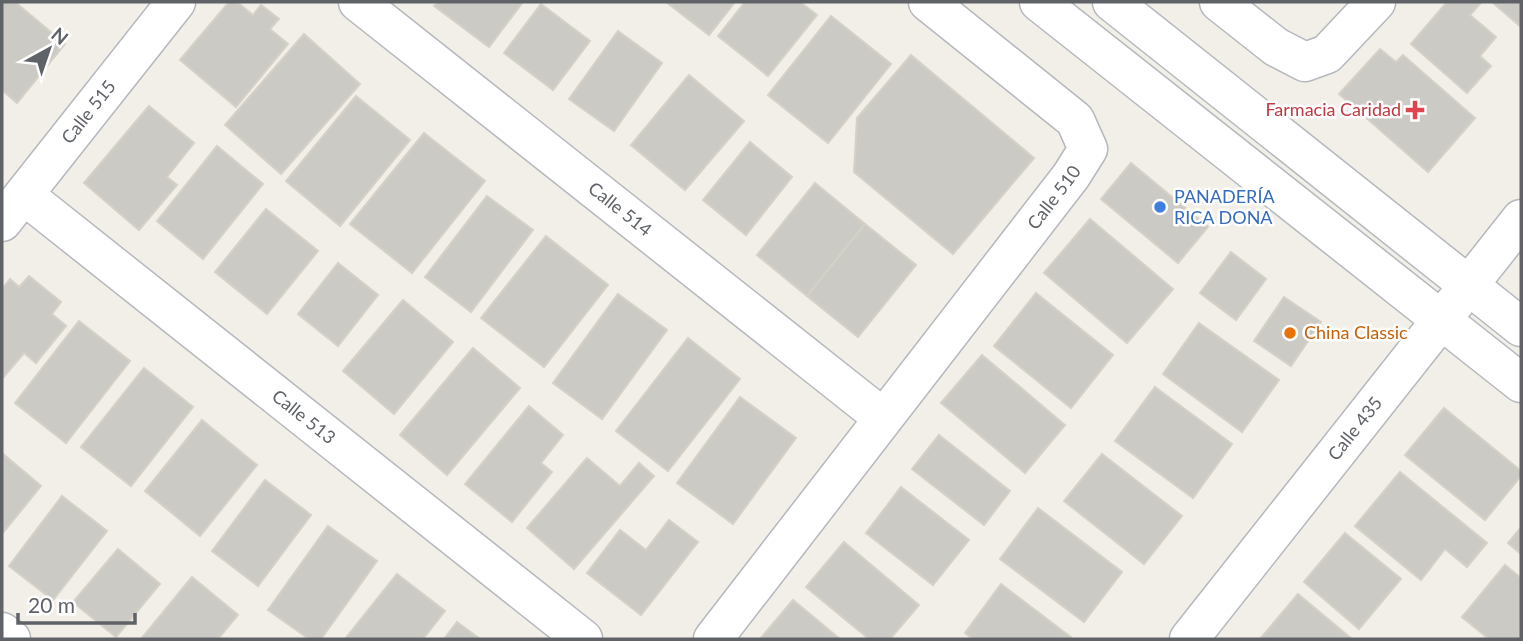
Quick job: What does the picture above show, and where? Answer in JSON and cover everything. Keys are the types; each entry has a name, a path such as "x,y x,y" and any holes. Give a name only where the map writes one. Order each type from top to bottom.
{"street":[{"name":"Calle 515","path":"13,209 176,2"},
{"name":"Calle 514","path":"358,2 882,417"},
{"name":"Calle 510","path":"882,417 1071,176 1088,149 1075,120 928,2"},
{"path":"1040,2 1521,383"},
{"path":"1112,2 1521,327"},
{"path":"1219,2 1276,47 1306,62 1327,54 1376,2"},
{"name":"Calle 513","path":"13,209 583,639"},
{"name":"Calle 435","path":"1189,639 1521,219"},
{"path":"713,639 882,417"},
{"path":"2,632 10,639"}],"building":[{"path":"2,2 15,2 65,44 17,103 2,90"},
{"path":"229,2 237,2 253,15 261,5 279,19 270,29 288,44 236,107 180,60"},
{"path":"438,2 523,2 489,47 434,6"},
{"path":"666,2 735,2 709,35"},
{"path":"745,2 800,2 817,15 768,76 718,36"},
{"path":"1447,2 1480,4 1470,15 1496,37 1480,56 1491,66 1467,93 1411,44"},
{"path":"1492,2 1521,2 1521,27"},
{"path":"541,4 590,41 553,90 504,53"},
{"path":"831,16 891,64 828,143 768,95"},
{"path":"618,31 662,63 614,131 569,99"},
{"path":"304,34 360,84 281,174 225,125"},
{"path":"1380,49 1396,62 1403,55 1475,118 1428,172 1339,94"},
{"path":"911,55 1034,158 953,254 854,172 857,118"},
{"path":"689,75 744,121 685,190 631,145"},
{"path":"356,96 410,140 340,226 286,181"},
{"path":"149,106 194,143 167,177 177,185 139,230 84,183"},
{"path":"424,133 485,181 412,273 350,224"},
{"path":"750,142 792,177 746,235 703,200"},
{"path":"217,146 263,184 203,259 157,221"},
{"path":"1131,163 1208,227 1178,263 1101,199"},
{"path":"815,183 865,224 807,296 757,255"},
{"path":"487,196 533,230 471,312 425,277"},
{"path":"266,209 318,251 267,314 215,272"},
{"path":"1090,219 1173,289 1127,343 1044,273"},
{"path":"865,224 916,265 858,337 807,296"},
{"path":"546,236 608,285 544,367 481,318"},
{"path":"1231,252 1266,279 1236,320 1200,293"},
{"path":"338,263 378,295 338,346 298,314"},
{"path":"29,276 61,302 52,314 66,326 36,363 24,353 2,379 2,289 10,279 19,287"},
{"path":"1036,293 1113,355 1071,408 994,346"},
{"path":"618,294 667,330 602,419 553,383"},
{"path":"1284,297 1321,322 1291,366 1254,341"},
{"path":"403,300 453,342 394,414 343,371"},
{"path":"79,321 130,361 66,443 15,403"},
{"path":"1199,323 1279,380 1242,432 1163,374"},
{"path":"688,338 740,379 668,471 616,431"},
{"path":"473,348 520,388 447,475 400,435"},
{"path":"982,355 1065,425 1025,473 941,403"},
{"path":"144,368 193,407 131,486 81,447"},
{"path":"1155,387 1232,444 1193,498 1115,441"},
{"path":"740,397 796,438 733,524 677,483"},
{"path":"529,406 563,435 541,463 552,472 512,522 465,484"},
{"path":"1444,408 1521,471 1521,476 1485,520 1405,455"},
{"path":"202,420 257,465 200,536 145,491"},
{"path":"939,435 1010,491 984,525 912,469"},
{"path":"2,453 41,486 2,534"},
{"path":"1102,454 1182,516 1144,564 1064,501"},
{"path":"587,458 620,486 639,463 654,476 574,569 527,528"},
{"path":"1400,472 1487,543 1467,567 1445,549 1421,580 1355,526"},
{"path":"265,480 311,515 258,586 212,551"},
{"path":"901,487 969,540 933,585 866,533"},
{"path":"62,496 107,531 53,600 9,566"},
{"path":"1038,508 1122,572 1084,622 1000,559"},
{"path":"669,520 698,542 641,615 587,573 620,530 646,550"},
{"path":"328,526 377,561 321,639 309,639 268,610"},
{"path":"1521,527 1521,554 1508,543"},
{"path":"1345,533 1401,579 1359,629 1304,582"},
{"path":"844,542 919,605 890,639 869,639 806,587"},
{"path":"118,549 160,584 116,637 73,602"},
{"path":"1505,565 1521,578 1521,639 1489,639 1462,617"},
{"path":"397,574 445,611 423,639 345,639"},
{"path":"192,577 238,615 218,639 141,639"},
{"path":"1001,584 1072,639 973,639 965,633"},
{"path":"1298,594 1352,639 1260,639"},
{"path":"793,600 840,639 760,639"},
{"path":"457,622 480,639 444,639"}],"place":[{"name":"Farmacia Caridad","path":"1415,110"},
{"name":"PANADERÍA RICA DONA","path":"1160,207"},
{"name":"China Classic","path":"1290,333"}]}
